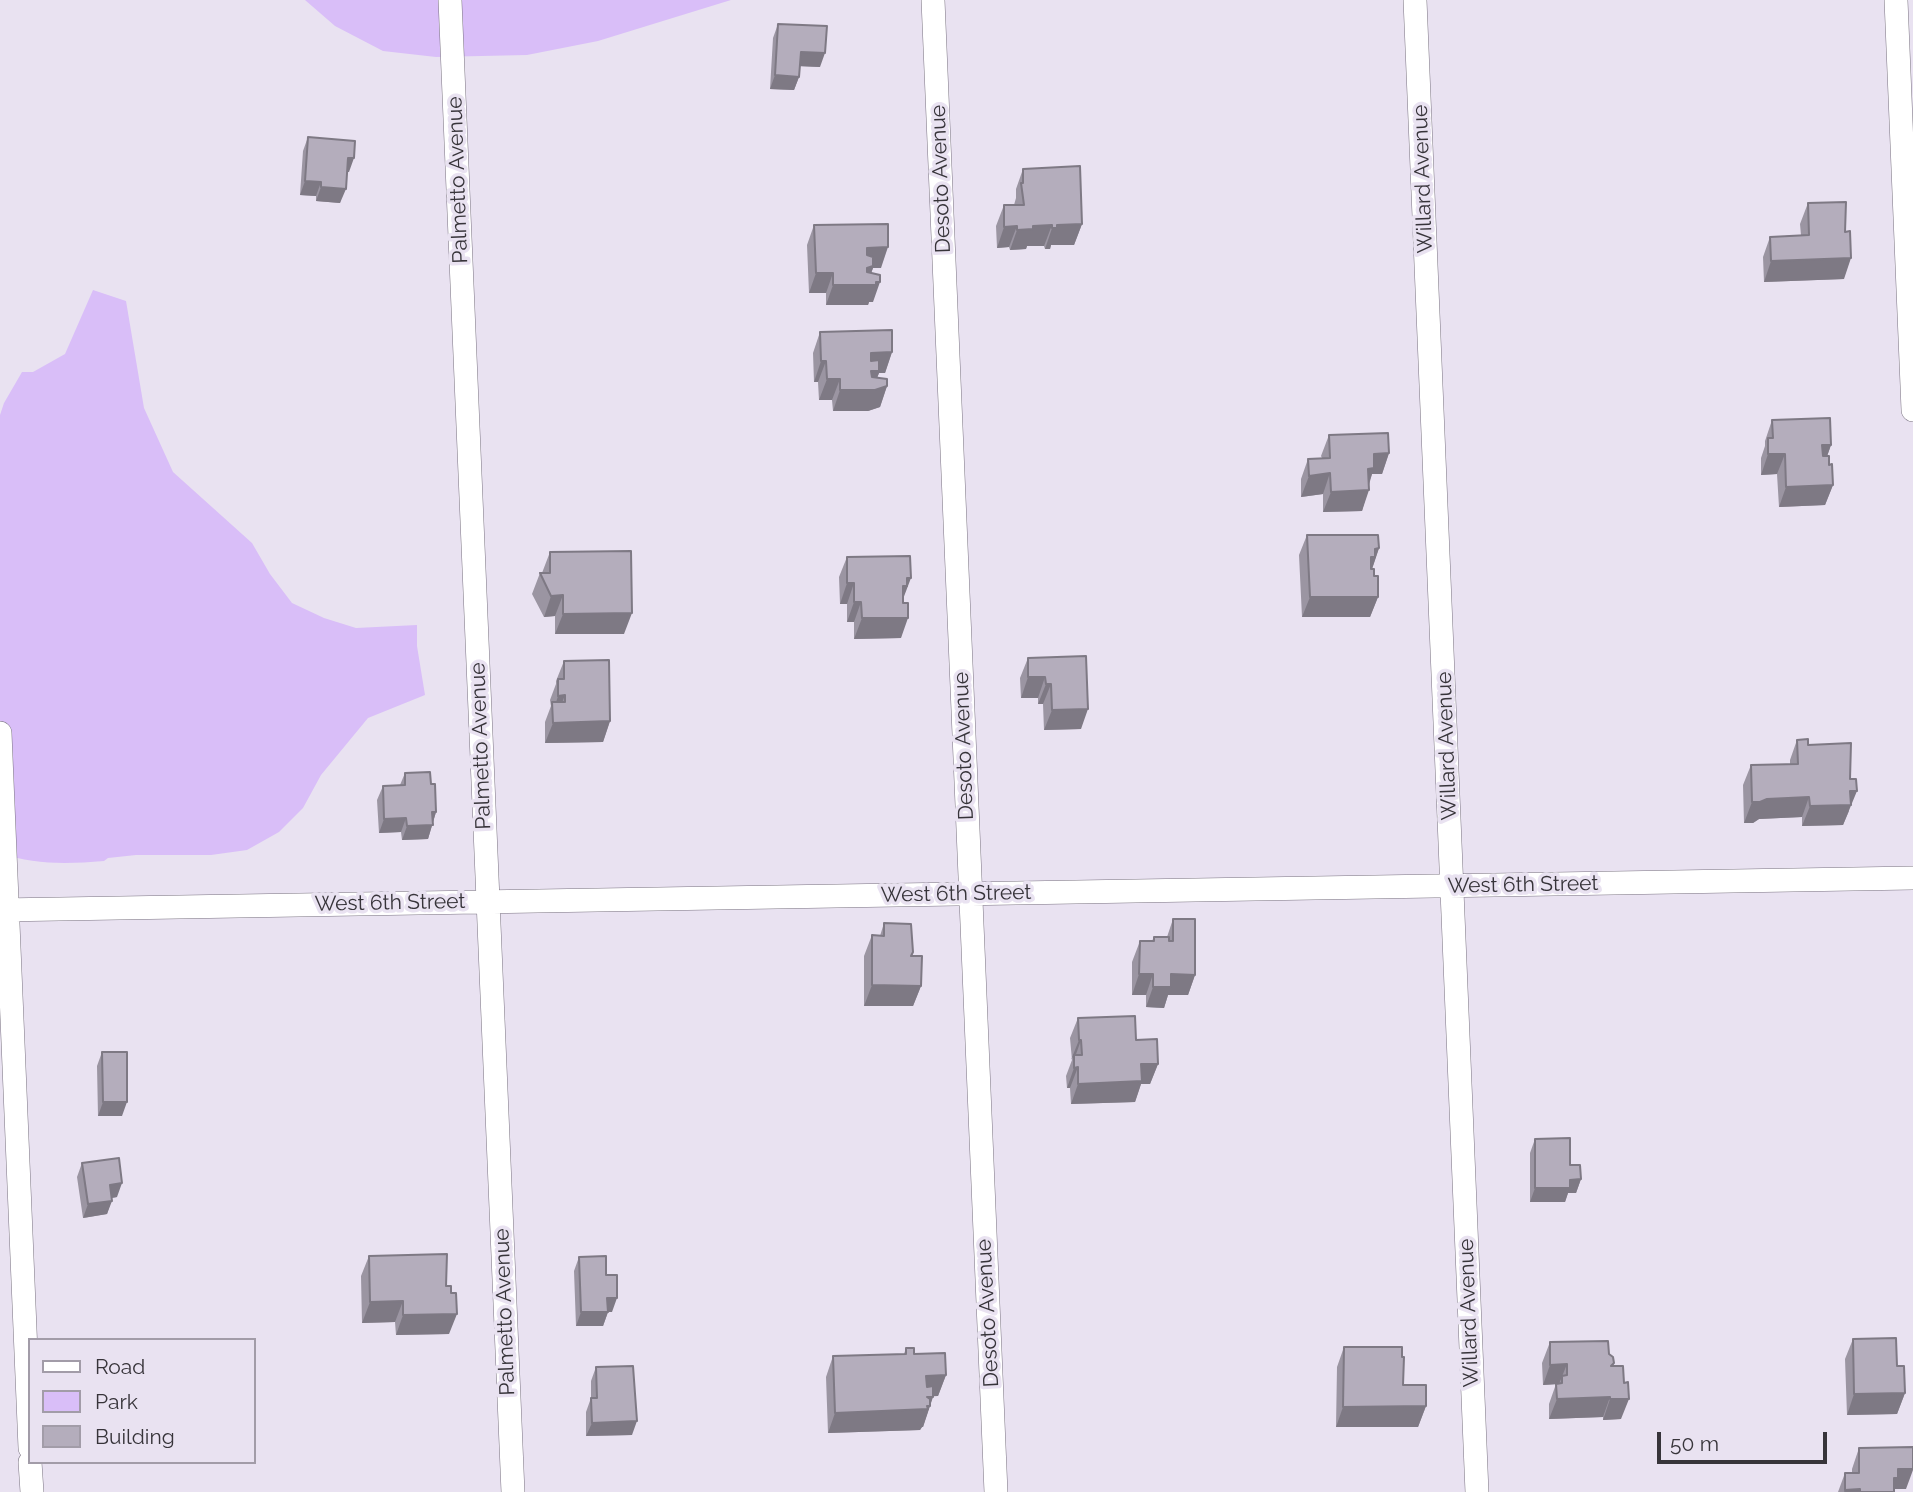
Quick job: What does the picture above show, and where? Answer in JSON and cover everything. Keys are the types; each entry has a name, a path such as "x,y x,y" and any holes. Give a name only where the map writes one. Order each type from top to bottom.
{"street":[{"name":"Palmetto Avenue","path":"450,0 513,1492"},
{"name":"Desoto Avenue","path":"933,0 996,1492"},
{"name":"Willard Avenue","path":"1415,0 1476,1492"},
{"path":"1896,0 1913,410"},
{"path":"0,733 4,910 28,1407"},
{"name":"West 6th Street","path":"4,910 1913,878"},
{"path":"30,1464 32,1492"}],"green space":[{"path":"305,0 731,0 598,41 527,55 436,57 383,51 335,26"},
{"path":"93,290 126,301 144,408 173,472 252,543 270,574 292,603 324,618 356,628 417,625 417,646 425,695 368,718 321,775 303,808 279,832 247,850 211,855 136,855 108,858 104,861 64,863 26,860 0,853 0,415 22,372 33,372 65,354"}],"building":[{"path":"778,24 827,26 825,53 801,52 799,77 775,75"},
{"path":"308,137 355,141 354,158 348,158 346,189 321,187 321,182 305,181"},
{"path":"1080,166 1082,224 1057,225 1057,228 1052,228 1052,225 1033,226 1033,229 1017,230 1017,226 1004,227 1004,205 1024,205 1021,183 1023,169"},
{"path":"1846,202 1845,232 1850,231 1851,258 1771,261 1770,237 1809,235 1808,203"},
{"path":"888,224 888,247 867,248 867,255 873,257 873,266 867,268 867,272 880,275 880,282 876,282 876,285 833,285 833,273 816,273 814,225"},
{"path":"892,330 892,352 871,353 871,361 879,360 879,371 871,371 872,377 887,379 887,386 875,390 840,390 840,379 827,379 826,361 821,361 820,332"},
{"path":"1830,418 1831,445 1822,445 1823,456 1829,456 1829,465 1832,464 1833,485 1786,487 1785,454 1768,454 1768,438 1773,438 1772,420"},
{"path":"1388,433 1389,453 1374,454 1374,468 1368,469 1369,490 1331,492 1330,473 1309,476 1308,459 1330,458 1329,435"},
{"path":"1307,535 1378,535 1379,548 1375,549 1375,557 1371,557 1371,569 1374,569 1374,576 1378,576 1378,597 1310,597"},
{"path":"631,551 632,613 563,614 563,595 551,596 540,573 550,573 550,552"},
{"path":"910,556 911,578 907,578 907,586 903,586 903,603 908,603 908,618 862,618 861,602 854,602 854,583 847,583 847,557"},
{"path":"1086,656 1088,709 1052,710 1051,684 1046,684 1045,677 1028,677 1028,658"},
{"path":"609,660 610,721 553,723 552,702 565,702 565,695 558,696 558,679 564,679 564,661"},
{"path":"1808,739 1808,745 1851,743 1850,779 1856,779 1857,791 1850,791 1851,805 1810,806 1809,797 1752,802 1751,765 1798,764 1797,740"},
{"path":"430,772 431,784 435,784 436,812 432,812 433,825 407,826 406,818 384,819 383,786 405,785 405,773"},
{"path":"1173,919 1195,919 1195,975 1171,974 1171,987 1153,987 1153,974 1139,974 1140,941 1169,937 1169,941 1173,941"},
{"path":"884,923 911,924 911,956 922,956 921,986 872,985 872,935 884,936"},
{"path":"1135,1016 1136,1040 1157,1039 1158,1064 1141,1064 1142,1081 1078,1084 1078,1067 1074,1068 1074,1055 1082,1055 1078,1018"},
{"path":"102,1052 127,1052 127,1102 103,1102"},
{"path":"1570,1138 1570,1165 1580,1165 1581,1179 1570,1180 1570,1188 1535,1188 1535,1139"},
{"path":"119,1158 122,1183 110,1185 112,1201 88,1204 82,1163"},
{"path":"447,1254 446,1286 451,1286 451,1293 456,1293 457,1314 403,1315 403,1301 370,1302 369,1256"},
{"path":"606,1256 606,1275 617,1275 617,1298 607,1298 608,1312 581,1312 579,1257"},
{"path":"1896,1338 1897,1366 1904,1366 1905,1393 1854,1394 1853,1339"},
{"path":"1608,1341 1609,1354 1614,1363 1611,1366 1623,1366 1629,1399 1557,1399 1556,1384 1562,1383 1562,1376 1567,1375 1567,1364 1550,1365 1550,1342"},
{"path":"1344,1347 1402,1347 1403,1385 1426,1385 1426,1406 1343,1407"},
{"path":"906,1348 914,1348 914,1354 945,1353 946,1375 926,1376 927,1387 933,1386 933,1397 927,1397 930,1399 928,1409 835,1413 833,1356 906,1354"},
{"path":"633,1366 637,1421 592,1423 591,1398 597,1398 596,1367"},
{"path":"1913,1447 1913,1469 1898,1469 1898,1478 1894,1478 1894,1492 1845,1490 1845,1473 1859,1473 1859,1448"}]}
